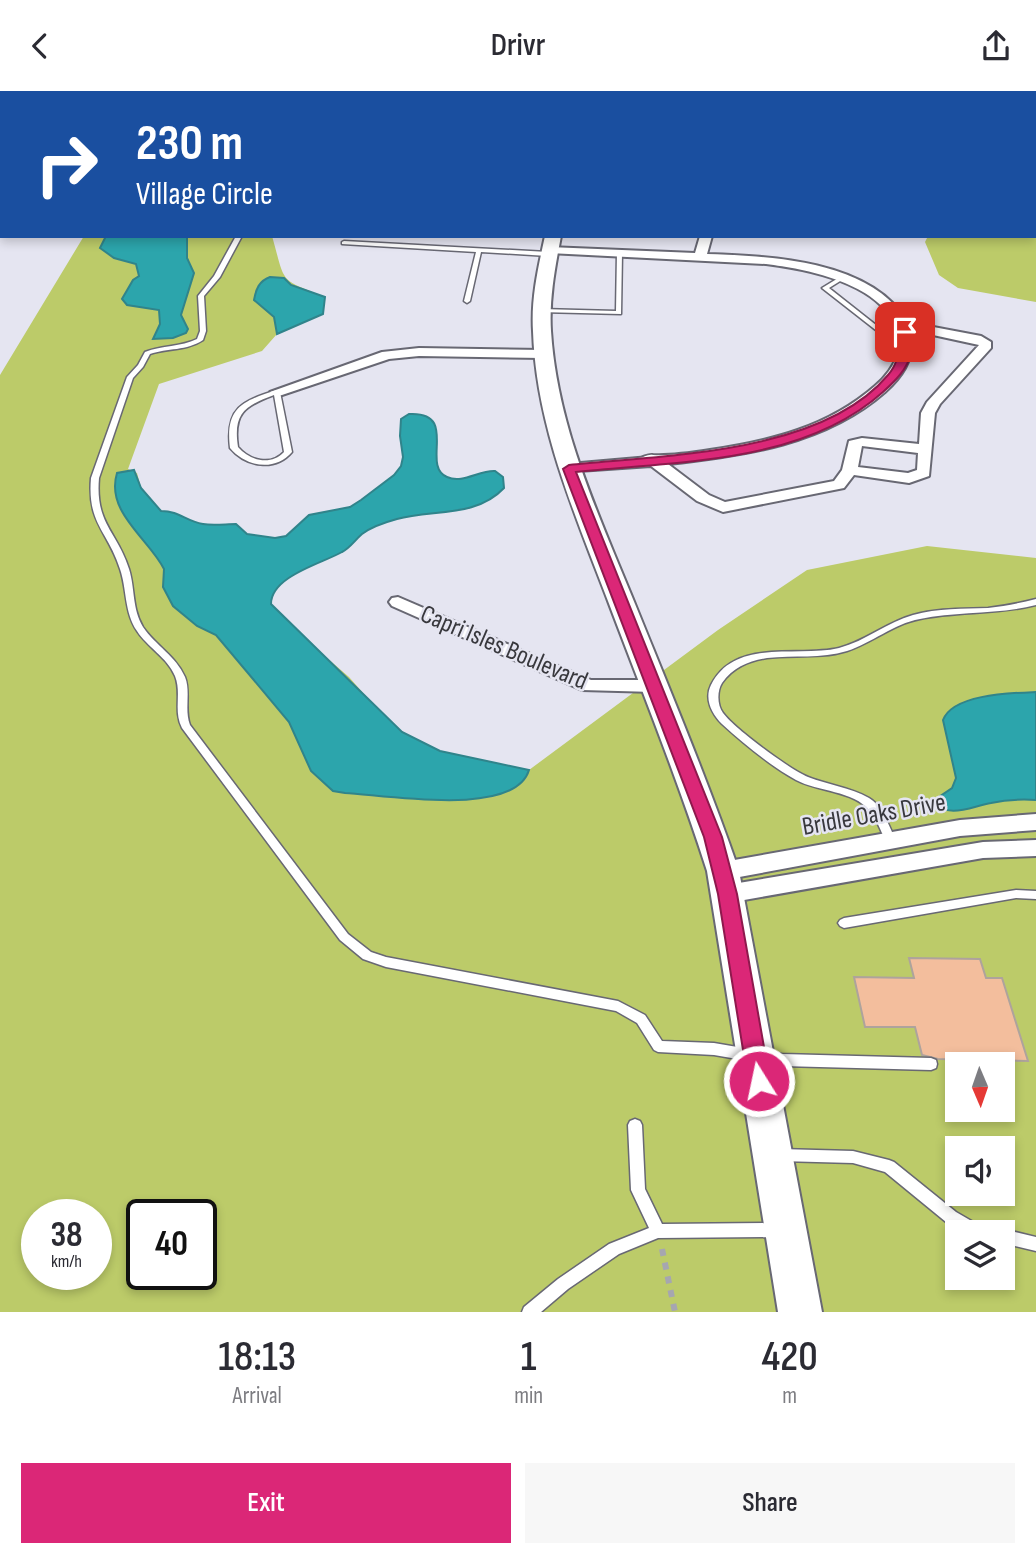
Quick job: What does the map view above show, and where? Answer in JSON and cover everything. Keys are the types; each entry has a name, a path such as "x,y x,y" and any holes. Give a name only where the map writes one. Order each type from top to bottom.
{"street":[{"path":"700,257 705,238"},
{"path":"569,469 743,449 826,424 859,407 894,376 905,354 904,331 884,302 842,278 782,263 550,247 541,311 543,354 550,403 569,469 705,817 725,883 800,1312"},
{"path":"850,470 909,478 924,473 928,413 934,402 986,345 981,340 904,331"},
{"path":"277,392 387,355 419,352 543,354"},
{"path":"826,424 857,444 875,443 926,449"},
{"path":"651,459 703,498 723,507 839,485 850,470 854,444 857,444"},
{"name":"Capri Isles Boulevard","path":"398,602 589,687 654,686"},
{"name":"Bridle Oaks Drive","path":"725,883 946,830 1036,823"},
{"name":"Bridle Oaks Drive","path":"725,883 983,850 1036,848"}],"lane":[{"path":"239,238 217,277 201,296 204,331 200,340 189,345 160,348 147,353 141,366 130,377 95,478 93,492 97,518 122,563 126,592 135,621 146,637 173,664 182,682 180,706 185,726 344,937 367,956 386,962 618,1006 641,1019 658,1046 714,1049 782,1061 931,1064"},
{"path":"344,243 479,250 550,247"},
{"path":"467,301 479,250"},
{"path":"541,311 619,313 619,253"},
{"path":"842,278 824,288 879,330 904,331"},
{"path":"277,392 288,452 285,457 274,462 248,460 234,448 232,426 235,415 248,402 277,392"},
{"path":"887,832 876,810 868,802 794,775 718,714 713,698 718,680 733,665 743,661 765,656 837,652 883,628 919,616 1012,608 1036,602"},
{"path":"844,923 1016,894 1036,894"},
{"path":"635,1125 638,1190 658,1231"},
{"path":"772,1155 853,1157 889,1167 956,1220"},
{"path":"529,1312 563,1284 614,1249 658,1231 785,1230"},
{"path":"1015,1239 1036,1244"}],"path":[{"path":"658,1231 676,1312"}],"green space":[{"path":"83,238 273,238 286,278 325,297 323,314 277,334 262,351 159,384 128,469 137,473 141,488 161,511 271,604 298,633 349,677 385,718 402,732 440,751 529,770 718,630 807,570 927,546 1036,558 1036,1312 0,1312 0,375"},
{"path":"927,238 1036,238 1036,302 958,288 939,275 925,242"}],"water":[{"path":"105,238 187,238 187,258 194,273 181,315 188,329 186,333 173,338 153,339 160,324 159,310 127,305 122,299 133,280 139,276 136,264 114,258 100,248"},
{"path":"270,277 284,278 291,285 325,297 323,314 277,334 274,317 254,300 259,286"},
{"path":"409,414 424,415 433,421 436,430 437,462 440,471 447,477 459,479 495,471 503,477 504,488 493,498 467,508 410,516 370,529 345,550 288,578 273,594 271,604 402,732 440,751 529,770 519,785 500,794 475,799 447,800 333,791 311,771 289,722 216,635 197,626 173,606 163,587 164,569 130,524 117,500 117,473 134,470 141,488 161,511 203,524 236,524 247,534 275,538 286,536 309,515 350,507 394,475 401,466 403,457 401,419"},
{"path":"1036,692 1036,800 1002,801 953,811 939,807 933,801 952,788 956,778 943,720 949,711 970,700"}],"building":[{"path":"909,958 980,959 986,978 1002,978 1028,1061 1015,1061 1015,1052 945,1052 945,1059 938,1059 922,1055 915,1027 865,1027 854,977 914,978"}],"route":[{"path":"759,1081 723,871 713,837 569,469 721,453 765,445 824,426 859,407 894,376 905,354 905,332"}]}
